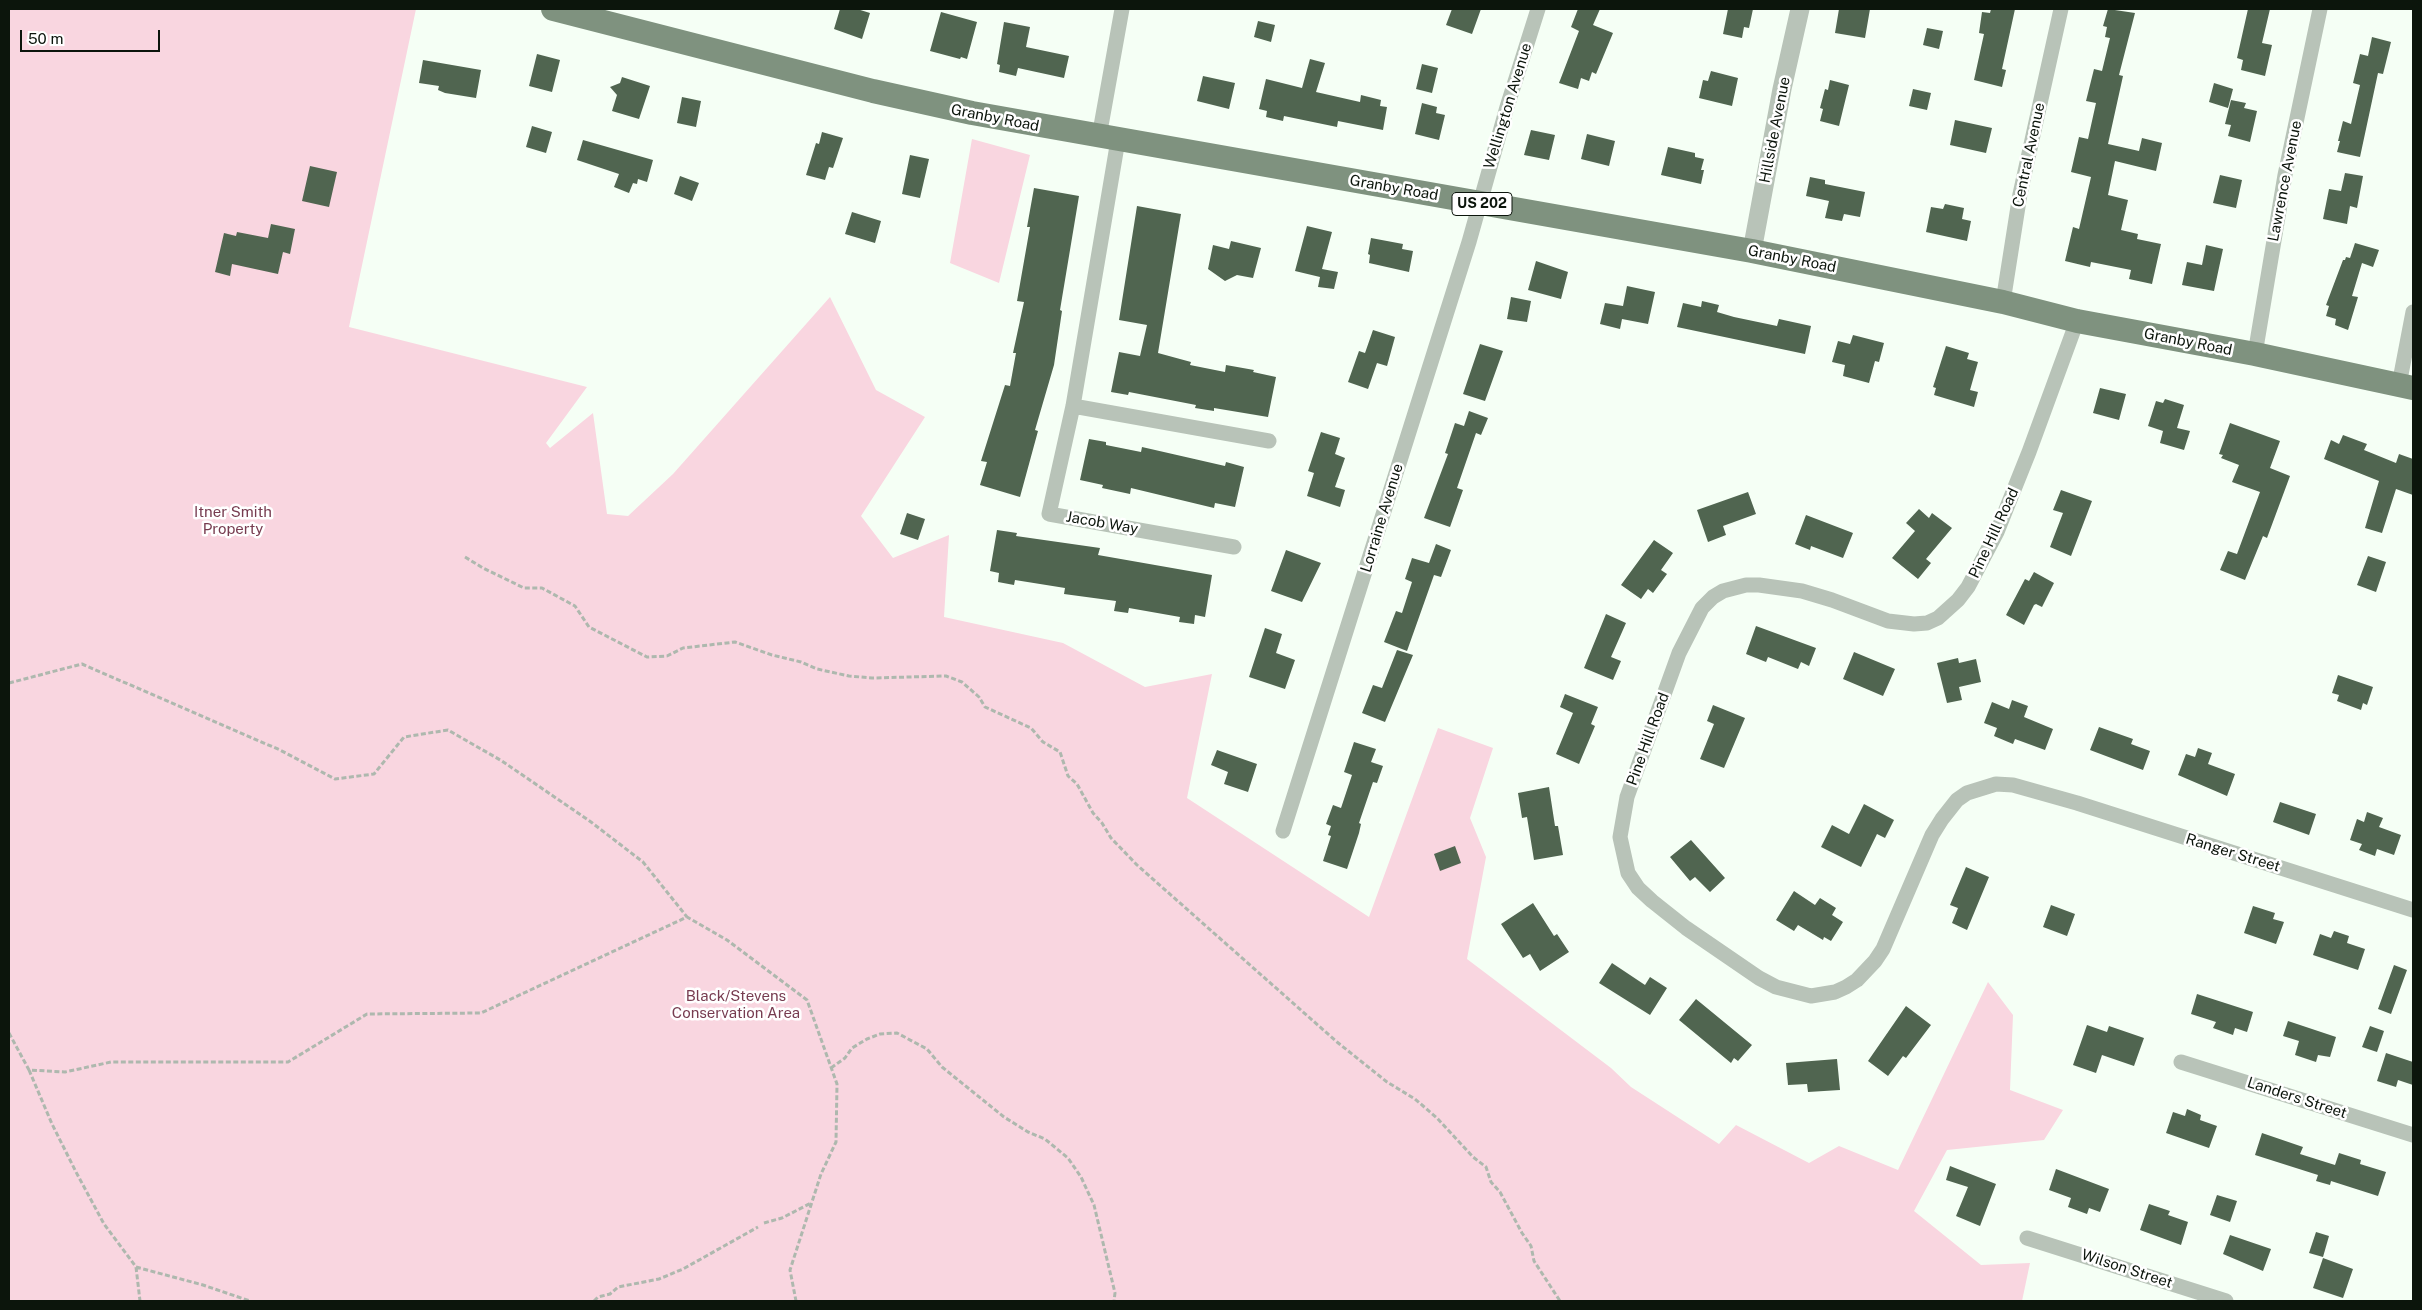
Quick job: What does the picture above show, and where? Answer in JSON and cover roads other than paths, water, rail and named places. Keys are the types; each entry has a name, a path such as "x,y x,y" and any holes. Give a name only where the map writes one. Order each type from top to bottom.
{"main road":[{"name":"Granby Road","path":"566,10 911,100 1109,139 1752,251 2003,302 2077,321 2255,354 2406,387"}],"street":[{"name":"Jacob Way","path":"1122,9 1109,139 1073,406 1049,514 1234,547"},
{"name":"Wellington Avenue","path":"1479,203 1538,9"},
{"name":"Hillside Avenue","path":"1752,251 1782,89 1800,9"},
{"name":"Central Avenue","path":"2003,302 2022,184 2061,9"},
{"name":"Lawrence Avenue","path":"2255,354 2284,185 2320,9"},
{"name":"Lorraine Avenue","path":"1283,831 1479,203"},
{"path":"2406,387 2413,312"},
{"name":"Pine Hill Road","path":"2053,797 2013,785 1996,784 1976,788 1957,800 1932,835 1899,914 1876,961 1857,980 1846,987 1817,995 1800,995 1776,988 1686,928 1638,888 1628,873 1621,850 1621,824 1632,781 1679,653 1702,608 1712,597 1723,591 1746,585 1760,585 1810,593 1888,621 1914,624 1926,623 1938,618 1958,600 1968,586 1996,532 2029,452 2077,321"},
{"path":"1073,406 1269,441"},
{"name":"Ranger Street","path":"2053,797 2413,910"},
{"name":"Landers Street","path":"2181,1062 2413,1135"},
{"name":"Wilson Street","path":"2027,1238 2140,1272 2226,1301"}],"park label":[{"name":"Itner Smith Property","path":"233,520"},
{"name":"Black/Stevens Conservation Area","path":"736,1004"}]}
